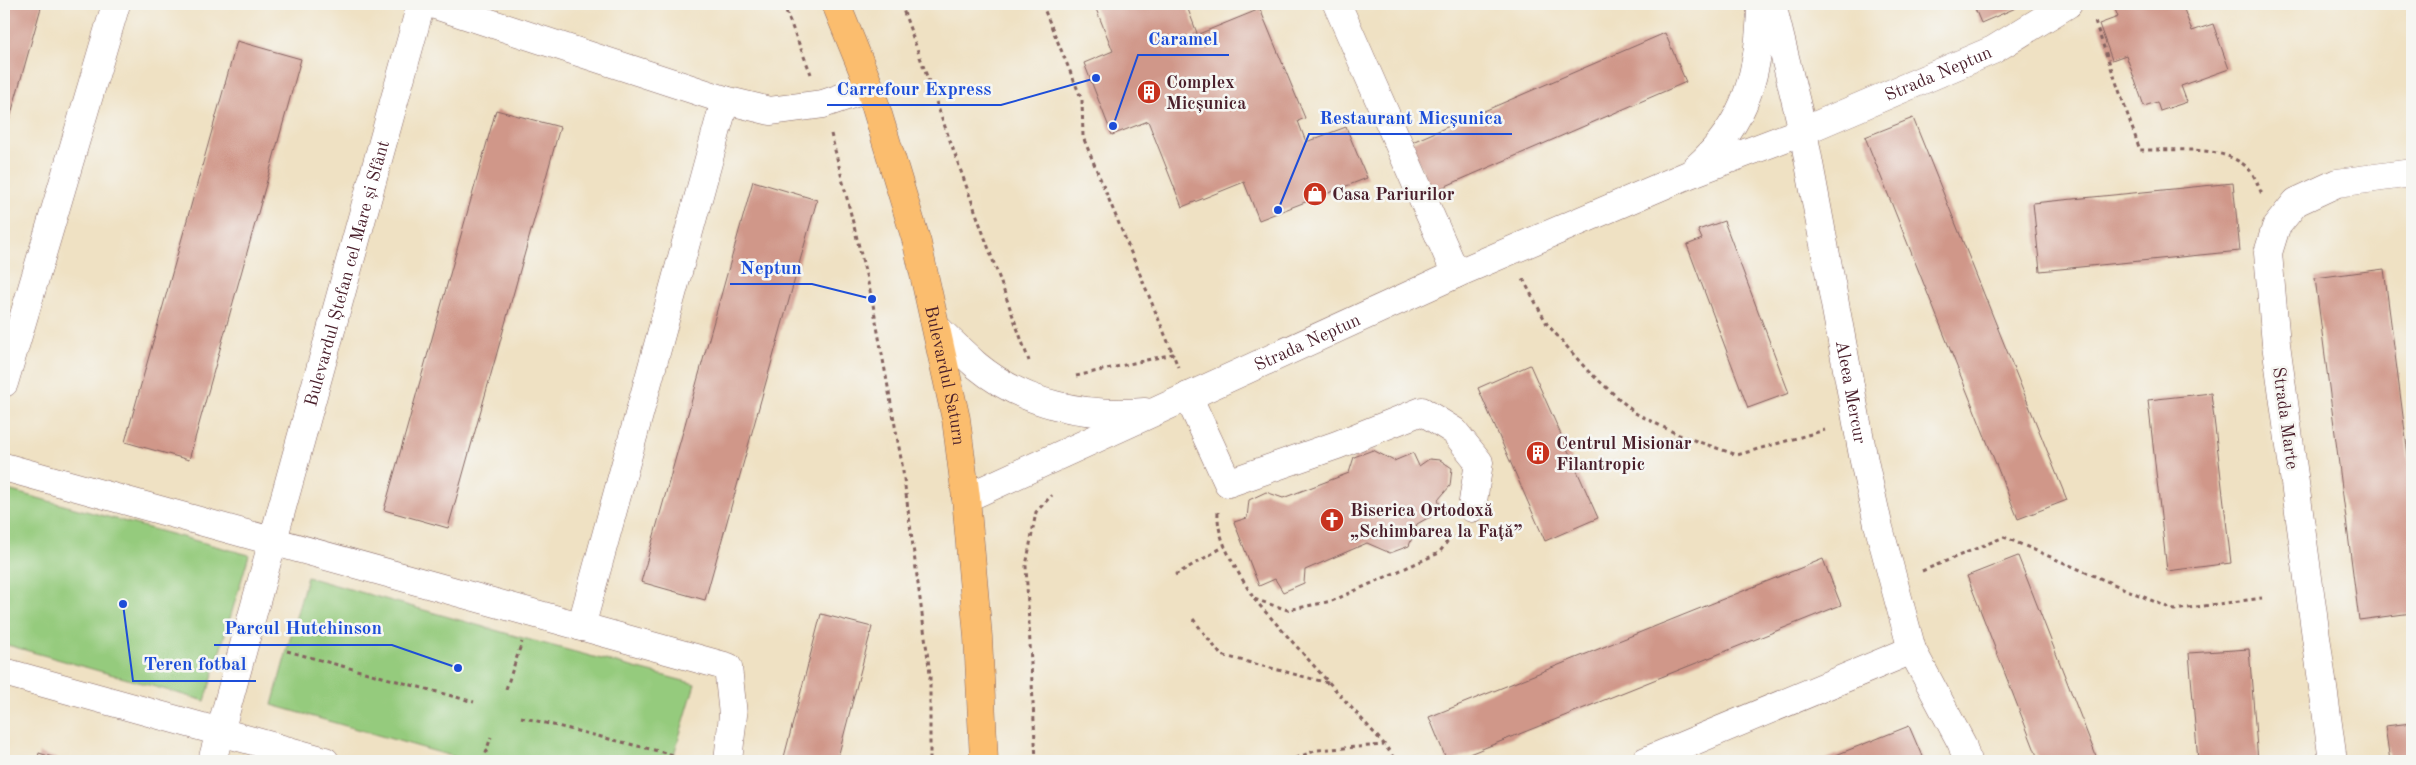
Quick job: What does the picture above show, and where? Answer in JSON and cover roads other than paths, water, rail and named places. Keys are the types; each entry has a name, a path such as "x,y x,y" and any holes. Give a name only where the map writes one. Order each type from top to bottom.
{"main road":[{"name":"Bulevardul Saturn","path":"836,4 870,88 917,243 956,419 966,498 978,637 984,761"}],"street":[{"path":"4,383 116,4"},
{"name":"Bulevardul Ștefan cel Mare și Sfânt","path":"212,761 421,4"},
{"path":"432,4 725,100 770,111 823,104 870,88"},
{"path":"1337,4 1456,274"},
{"name":"Strada Neptun","path":"1690,174 1712,154 1729,132 1743,107 1753,79 1758,53 1761,4"},
{"path":"1772,4 1802,131"},
{"name":"Strada Neptun","path":"966,498 1456,274 1690,174 1802,131 1993,50 2068,4"},
{"path":"581,627 725,100"},
{"name":"Aleea Mercur","path":"1802,131 1864,461 1894,582 1912,650 1962,744 1967,761"},
{"name":"Strada Marte","path":"2333,761 2276,344 2268,253 2276,227 2296,202 2337,183 2412,173"},
{"name":"Strada Neptun","path":"937,328 977,366 1005,385 1036,400 1069,410 1113,414 1157,411"},
{"path":"1188,396 1228,483 1336,445 1422,411 1454,431 1479,462 1472,508"},
{"path":"4,467 728,668 733,715 728,761"},
{"path":"1646,761 1912,650"},
{"path":"4,672 325,761"}],"place":[{"name":"Carrefour Express","path":"1096,78"},
{"name":"Complex Micșunica","path":"1149,92"},
{"name":"Caramel","path":"1113,126"},
{"name":"Casa Pariurilor","path":"1315,194"},
{"name":"Restaurant Micșunica","path":"1278,210"},
{"name":"Neptun","path":"872,299"},
{"name":"Centrul Misionar Filantropic","path":"1538,453"},
{"name":"Biserica Ortodoxă „Schimbarea la Față”","path":"1332,520"},
{"name":"Teren fotbal","path":"123,604"},
{"name":"Parcul Hutchinson","path":"458,668"}]}
